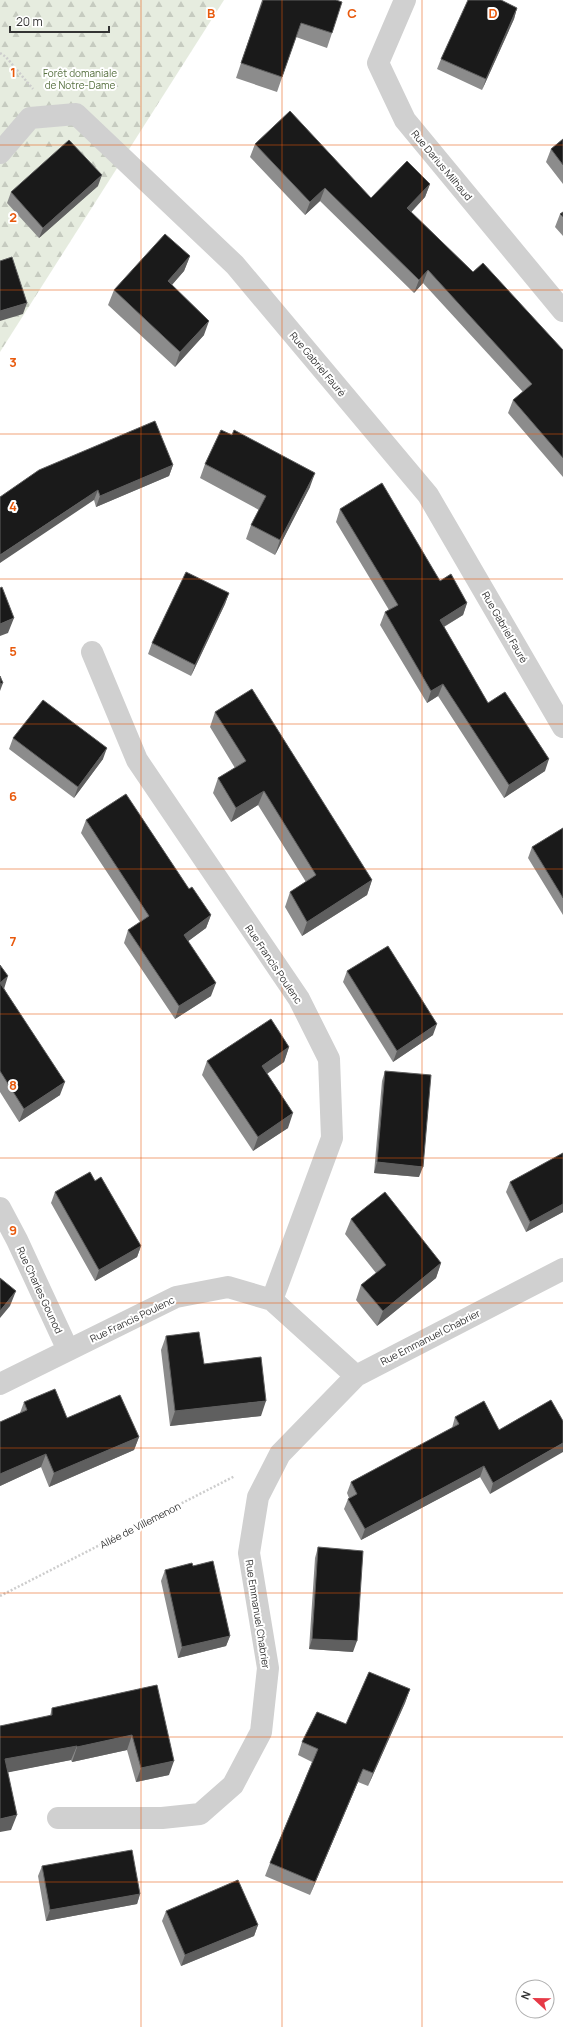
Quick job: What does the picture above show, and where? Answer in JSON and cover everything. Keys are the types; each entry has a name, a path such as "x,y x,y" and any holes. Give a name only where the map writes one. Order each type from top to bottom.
{"street":[{"name":"Rue Darius Milhaud","path":"405,0 378,62 404,120 563,311"},
{"name":"Rue Gabriel Fauré","path":"0,153 30,118 76,114 235,265 428,495 560,717"},
{"name":"Rue Francis Poulenc","path":"92,652 137,760 299,999 329,1059 332,1138 272,1300"},
{"name":"Rue Charles Gounod","path":"0,1208 17,1240 68,1350"},
{"name":"Rue Emmanuel Chabrier","path":"58,1818 162,1818 200,1814 233,1785 262,1732 268,1668 249,1553 258,1497 280,1454 356,1376 563,1268"},
{"name":"Rue Francis Poulenc","path":"0,1384 176,1297 228,1287 272,1300 356,1376"}],"path":[{"path":"0,53 6,56 55,116"},
{"name":"Allée de Villemenon","path":"0,1596 238,1475"}],"green space":[{"name":"Forêt domaniale de Notre-Dame","path":"0,0 224,0 0,352"}],"building":[{"path":"263,0 336,0 342,2 332,33 301,23 282,77 241,63"},
{"path":"468,0 501,0 517,8 486,79 441,59"},
{"path":"290,111 371,198 407,161 430,184 407,208 473,272 483,263 563,350 563,458 513,400 532,384 428,270 419,280 325,188 310,202 255,144"},
{"path":"563,139 563,165 551,149"},
{"path":"69,140 102,175 43,228 11,192"},
{"path":"165,234 190,256 168,281 209,321 180,352 114,290"},
{"path":"12,257 27,303 0,311 0,261"},
{"path":"155,421 173,465 100,496 98,490 0,555 0,497 39,470"},
{"path":"221,430 232,435 234,430 315,473 280,540 251,525 266,496 205,464"},
{"path":"382,483 440,581 451,574 467,603 440,620 488,703 505,692 549,759 509,785 443,684 431,691 385,612 398,605 340,509"},
{"path":"186,572 229,593 195,665 152,643"},
{"path":"2,587 14,618 0,624 0,588"},
{"path":"0,676 3,683 0,684"},
{"path":"252,689 372,880 307,922 290,892 316,875 264,791 236,808 218,778 246,761 215,712"},
{"path":"43,700 107,748 78,787 13,738"},
{"path":"126,794 189,889 192,887 211,915 184,935 216,983 179,1006 128,930 149,916 86,820"},
{"path":"563,828 563,898 532,847"},
{"path":"388,946 437,1024 397,1051 347,971"},
{"path":"0,965 8,976 0,983"},
{"path":"0,983 65,1082 24,1109 0,1071"},
{"path":"271,1019 289,1047 262,1066 293,1113 258,1137 207,1061"},
{"path":"385,1071 431,1075 423,1167 377,1162"},
{"path":"563,1153 563,1204 530,1222 510,1182"},
{"path":"90,1172 95,1181 101,1177 141,1246 99,1270 55,1192"},
{"path":"385,1192 441,1263 383,1311 361,1285 386,1265 351,1219"},
{"path":"0,1278 16,1291 0,1311"},
{"path":"199,1332 204,1364 261,1357 266,1401 175,1411 166,1336"},
{"path":"55,1389 67,1418 120,1395 139,1437 54,1473 46,1454 0,1474 0,1422 27,1410 24,1402"},
{"path":"551,1400 563,1421 563,1443 493,1483 484,1466 365,1529 348,1499 357,1494 351,1482 459,1424 455,1417 484,1401 499,1430"},
{"path":"318,1547 363,1551 357,1641 312,1639"},
{"path":"213,1561 230,1636 182,1647 165,1570 192,1563 193,1566"},
{"path":"369,1672 410,1689 373,1773 363,1769 315,1882 270,1863 318,1749 302,1742 317,1712 346,1724"},
{"path":"157,1685 174,1761 141,1768 132,1735 77,1747 5,1759 17,1815 0,1819 0,1726 52,1715 52,1708"},
{"path":"132,1850 140,1894 50,1910 42,1866"},
{"path":"238,1880 258,1925 185,1955 166,1911"}]}
